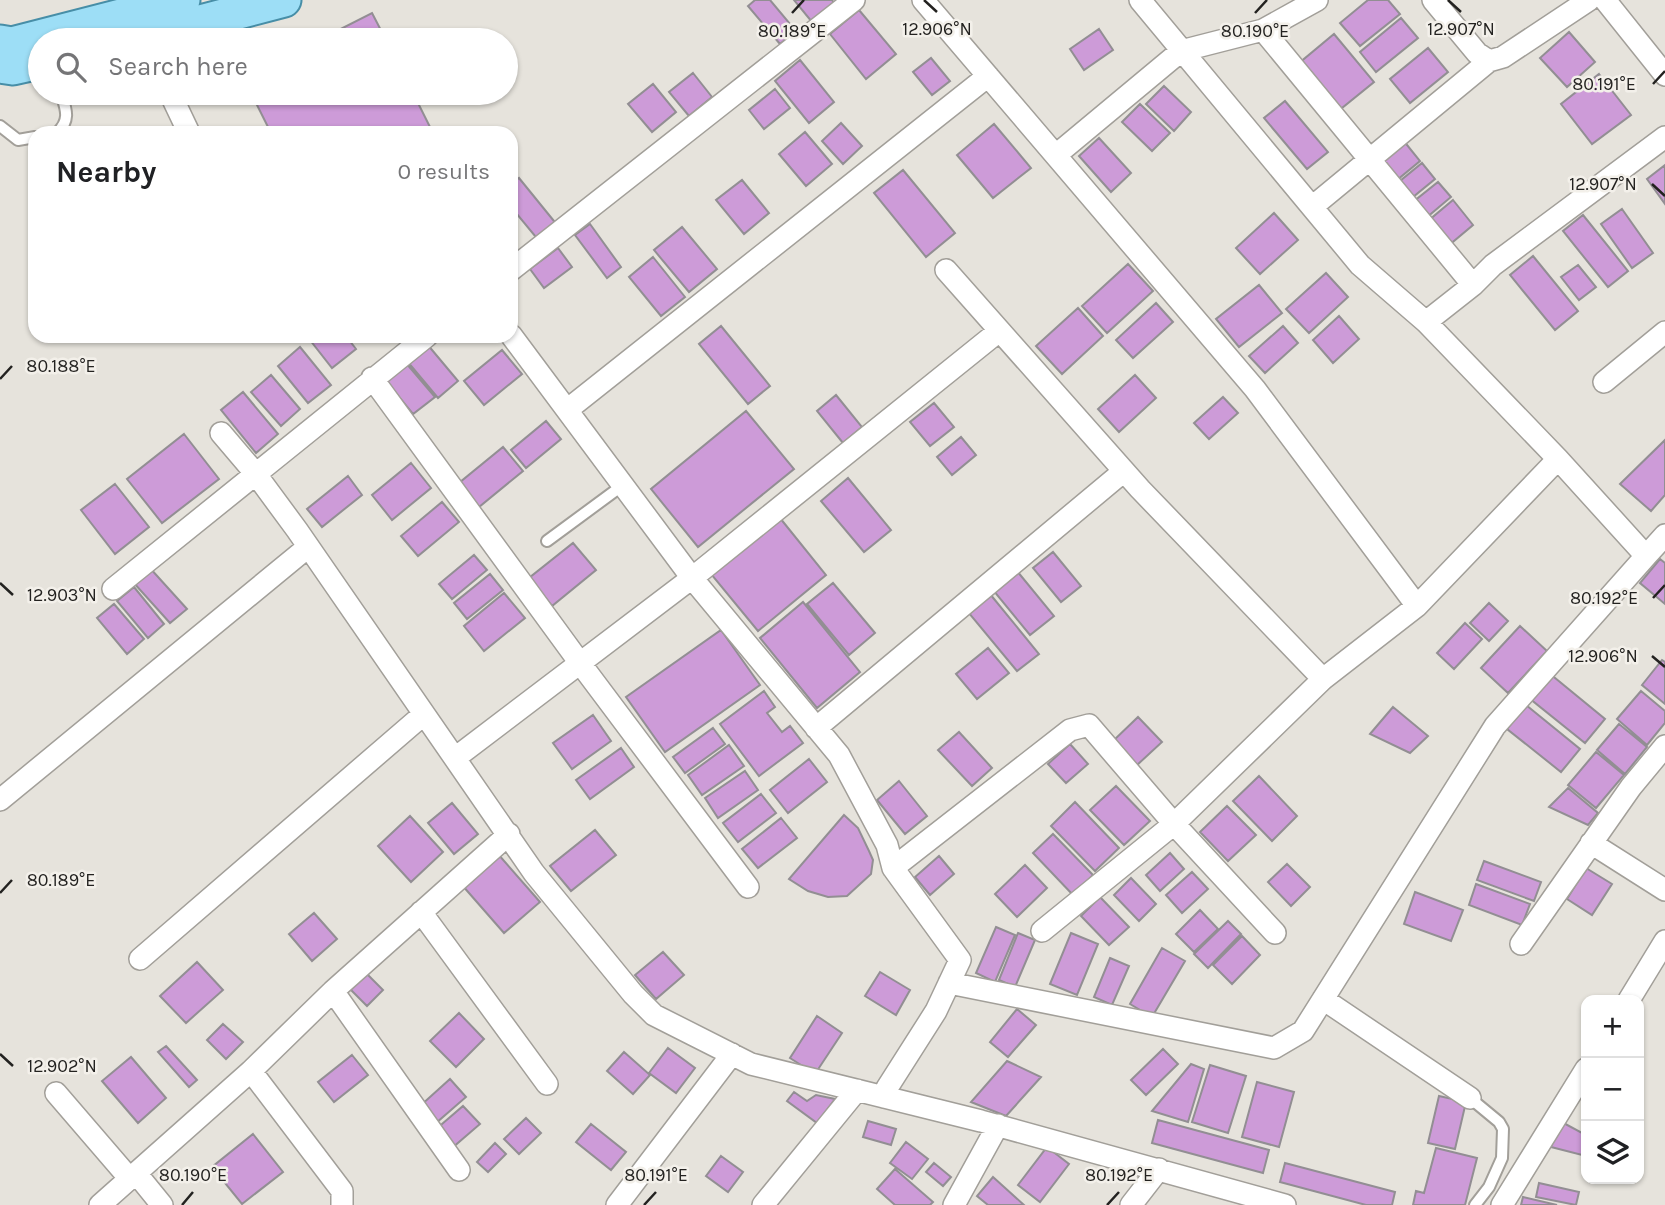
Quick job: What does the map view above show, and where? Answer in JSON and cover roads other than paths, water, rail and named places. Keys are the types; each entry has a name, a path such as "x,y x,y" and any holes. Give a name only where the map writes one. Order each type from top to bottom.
{"main road":[{"path":"74,28 183,0"},
{"path":"181,28 284,0"},
{"path":"0,43 12,44 28,40"},
{"path":"0,66 13,68 28,65"}],"street":[{"path":"518,264 854,0"},
{"path":"923,0 1255,388 1418,606"},
{"path":"1140,0 1360,265 1426,322 1558,459 1646,556"},
{"path":"1056,155 1181,51 1263,30 1317,0"},
{"path":"1433,0 1477,53 1489,61"},
{"path":"1312,207 1489,61 1503,57 1589,0"},
{"path":"1605,0 1665,75"},
{"path":"1263,30 1472,285"},
{"path":"566,410 988,76"},
{"path":"176,105 186,126"},
{"path":"1426,322 1493,265 1665,137"},
{"path":"946,270 1124,471 1323,679"},
{"path":"455,758 692,578 999,331"},
{"path":"1604,382 1665,332"},
{"path":"113,589 418,343"},
{"path":"517,343 692,578 838,755 887,845 893,868 960,960 936,1011 884,1097"},
{"path":"372,378 748,887"},
{"path":"221,433 255,473 308,547 534,873 633,994 654,1015 751,1064 998,1125 1285,1205"},
{"path":"1042,931 1174,824 1323,679 1418,606 1558,459"},
{"path":"816,728 1124,471"},
{"path":"949,983 1274,1048 1303,1031 1495,726 1665,535"},
{"path":"0,800 308,547"},
{"path":"140,959 424,714"},
{"path":"893,868 1070,730 1090,725 1174,824 1275,933"},
{"path":"1521,944 1631,788 1665,746"},
{"path":"100,1205 251,1071 334,991 509,834"},
{"path":"1591,843 1665,890"},
{"path":"421,912 547,1084"},
{"path":"1632,995 1665,941"},
{"path":"334,991 459,1170"},
{"path":"1322,999 1470,1098"},
{"path":"617,1205 732,1054"},
{"path":"251,1071 342,1191 342,1205"},
{"path":"1502,1205 1581,1077"},
{"path":"763,1205 857,1090"},
{"path":"56,1093 162,1205"},
{"path":"954,1205 998,1125"},
{"path":"1131,1205 1159,1169"}],"lane":[{"path":"65,105 68,115 65,126"},
{"path":"0,126 18,140 28,138"},
{"path":"547,541 622,485"},
{"path":"1470,1098 1500,1122 1503,1129 1502,1158 1489,1187 1475,1205"}]}
